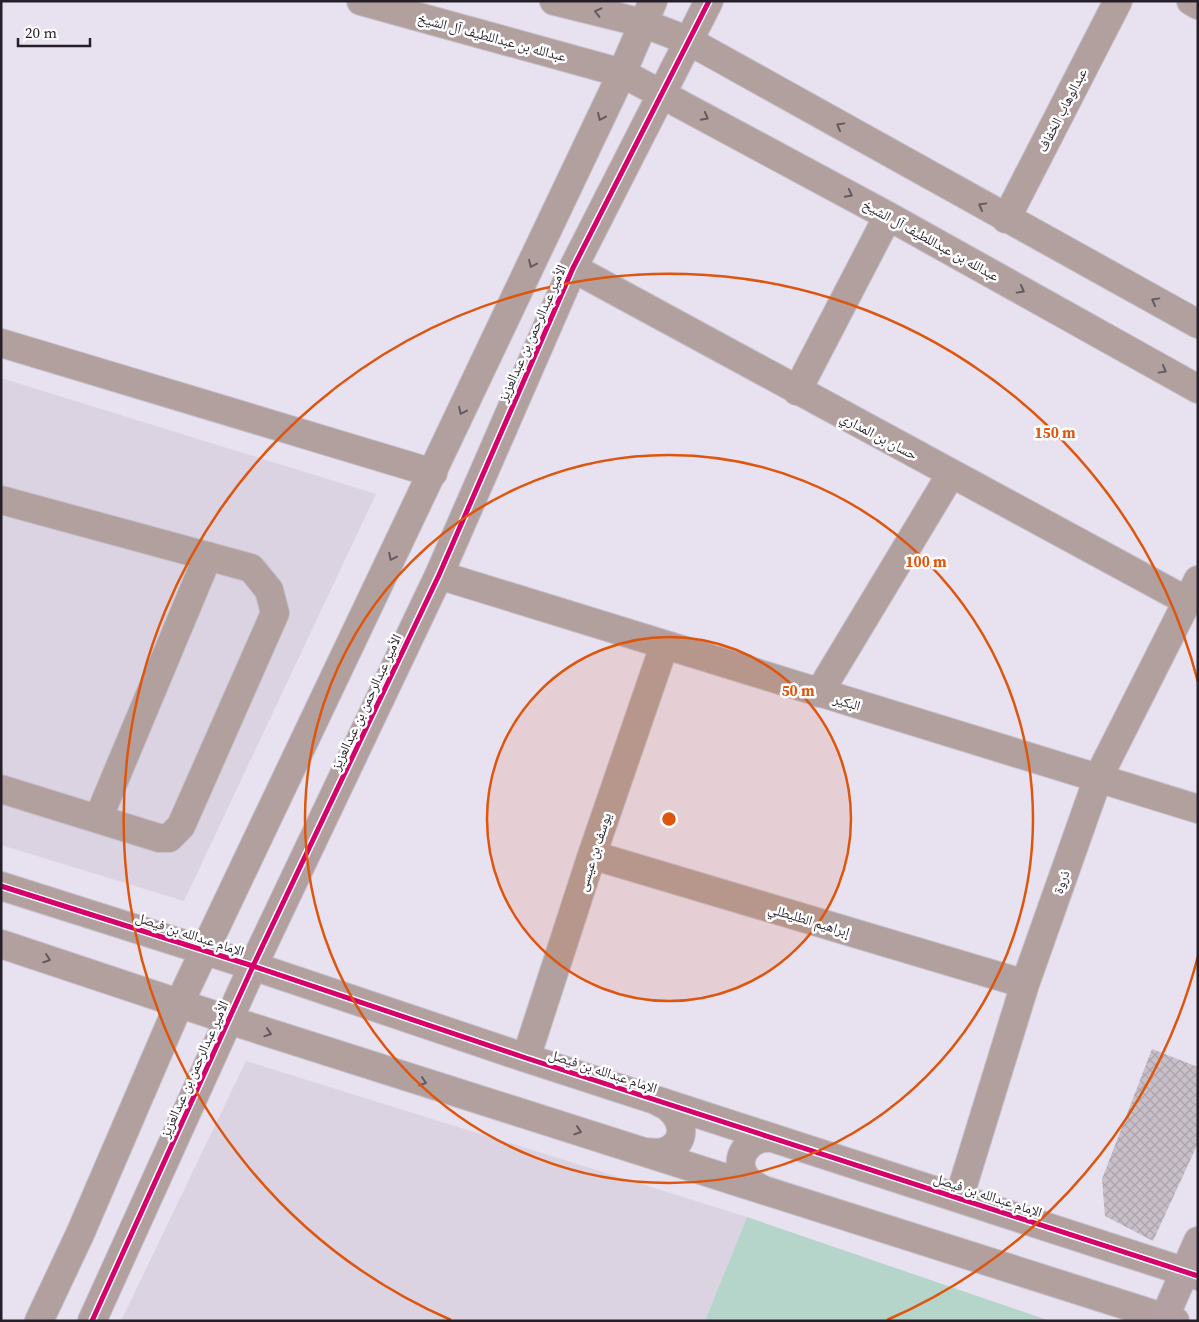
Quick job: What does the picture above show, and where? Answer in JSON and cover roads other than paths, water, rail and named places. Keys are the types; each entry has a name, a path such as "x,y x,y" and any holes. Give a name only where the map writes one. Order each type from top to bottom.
{"main road":[{"path":"1168,1319 1191,1273 1198,1241"}],"street":[{"name":"عبدالله بن عبداللطيف آل الشيخ","path":"361,1 622,73 888,216 1198,389"},
{"path":"554,1 648,12 689,41 1006,219 1198,324"},
{"path":"689,41 709,1"},
{"name":"عبدالوهاب الخفاف","path":"1006,219 1118,1"},
{"path":"1191,1 1198,5"},
{"name":"الأمير عبدالرحمن بن عبدالعزيز","path":"39,1321 80,1234 179,1004 433,473 622,73 648,12"},
{"name":"الأمير عبدالرحمن بن عبدالعزيز","path":"92,1321 252,966 439,575 573,268 689,41"},
{"path":"797,391 888,216"},
{"name":"حسان بن المداري","path":"573,268 951,474 1193,591"},
{"path":"1,343 433,473"},
{"path":"819,693 951,474"},
{"path":"1,500 251,568 269,590 275,613 181,826 169,838 159,838 3,795"},
{"path":"98,820 208,556"},
{"name":"البكير","path":"439,575 664,646 1198,809"},
{"name":"ذروة","path":"959,1198 1025,984 1098,778 1193,591"},
{"name":"يوسف بن عيسى","path":"526,1058 592,855 664,646"},
{"name":"إبراهيم الطليطلي","path":"592,855 1025,984"},
{"name":"الإمام عبدالله بن فيصل","path":"1,886 252,966 526,1058 1191,1273"},
{"path":"1,944 179,1004 1168,1319"},
{"path":"644,1152 664,1152 673,1146 680,1133 677,1113 669,1106 655,1100"},
{"path":"764,1190 745,1178 741,1167 742,1156 747,1146 756,1139 773,1138"}]}
